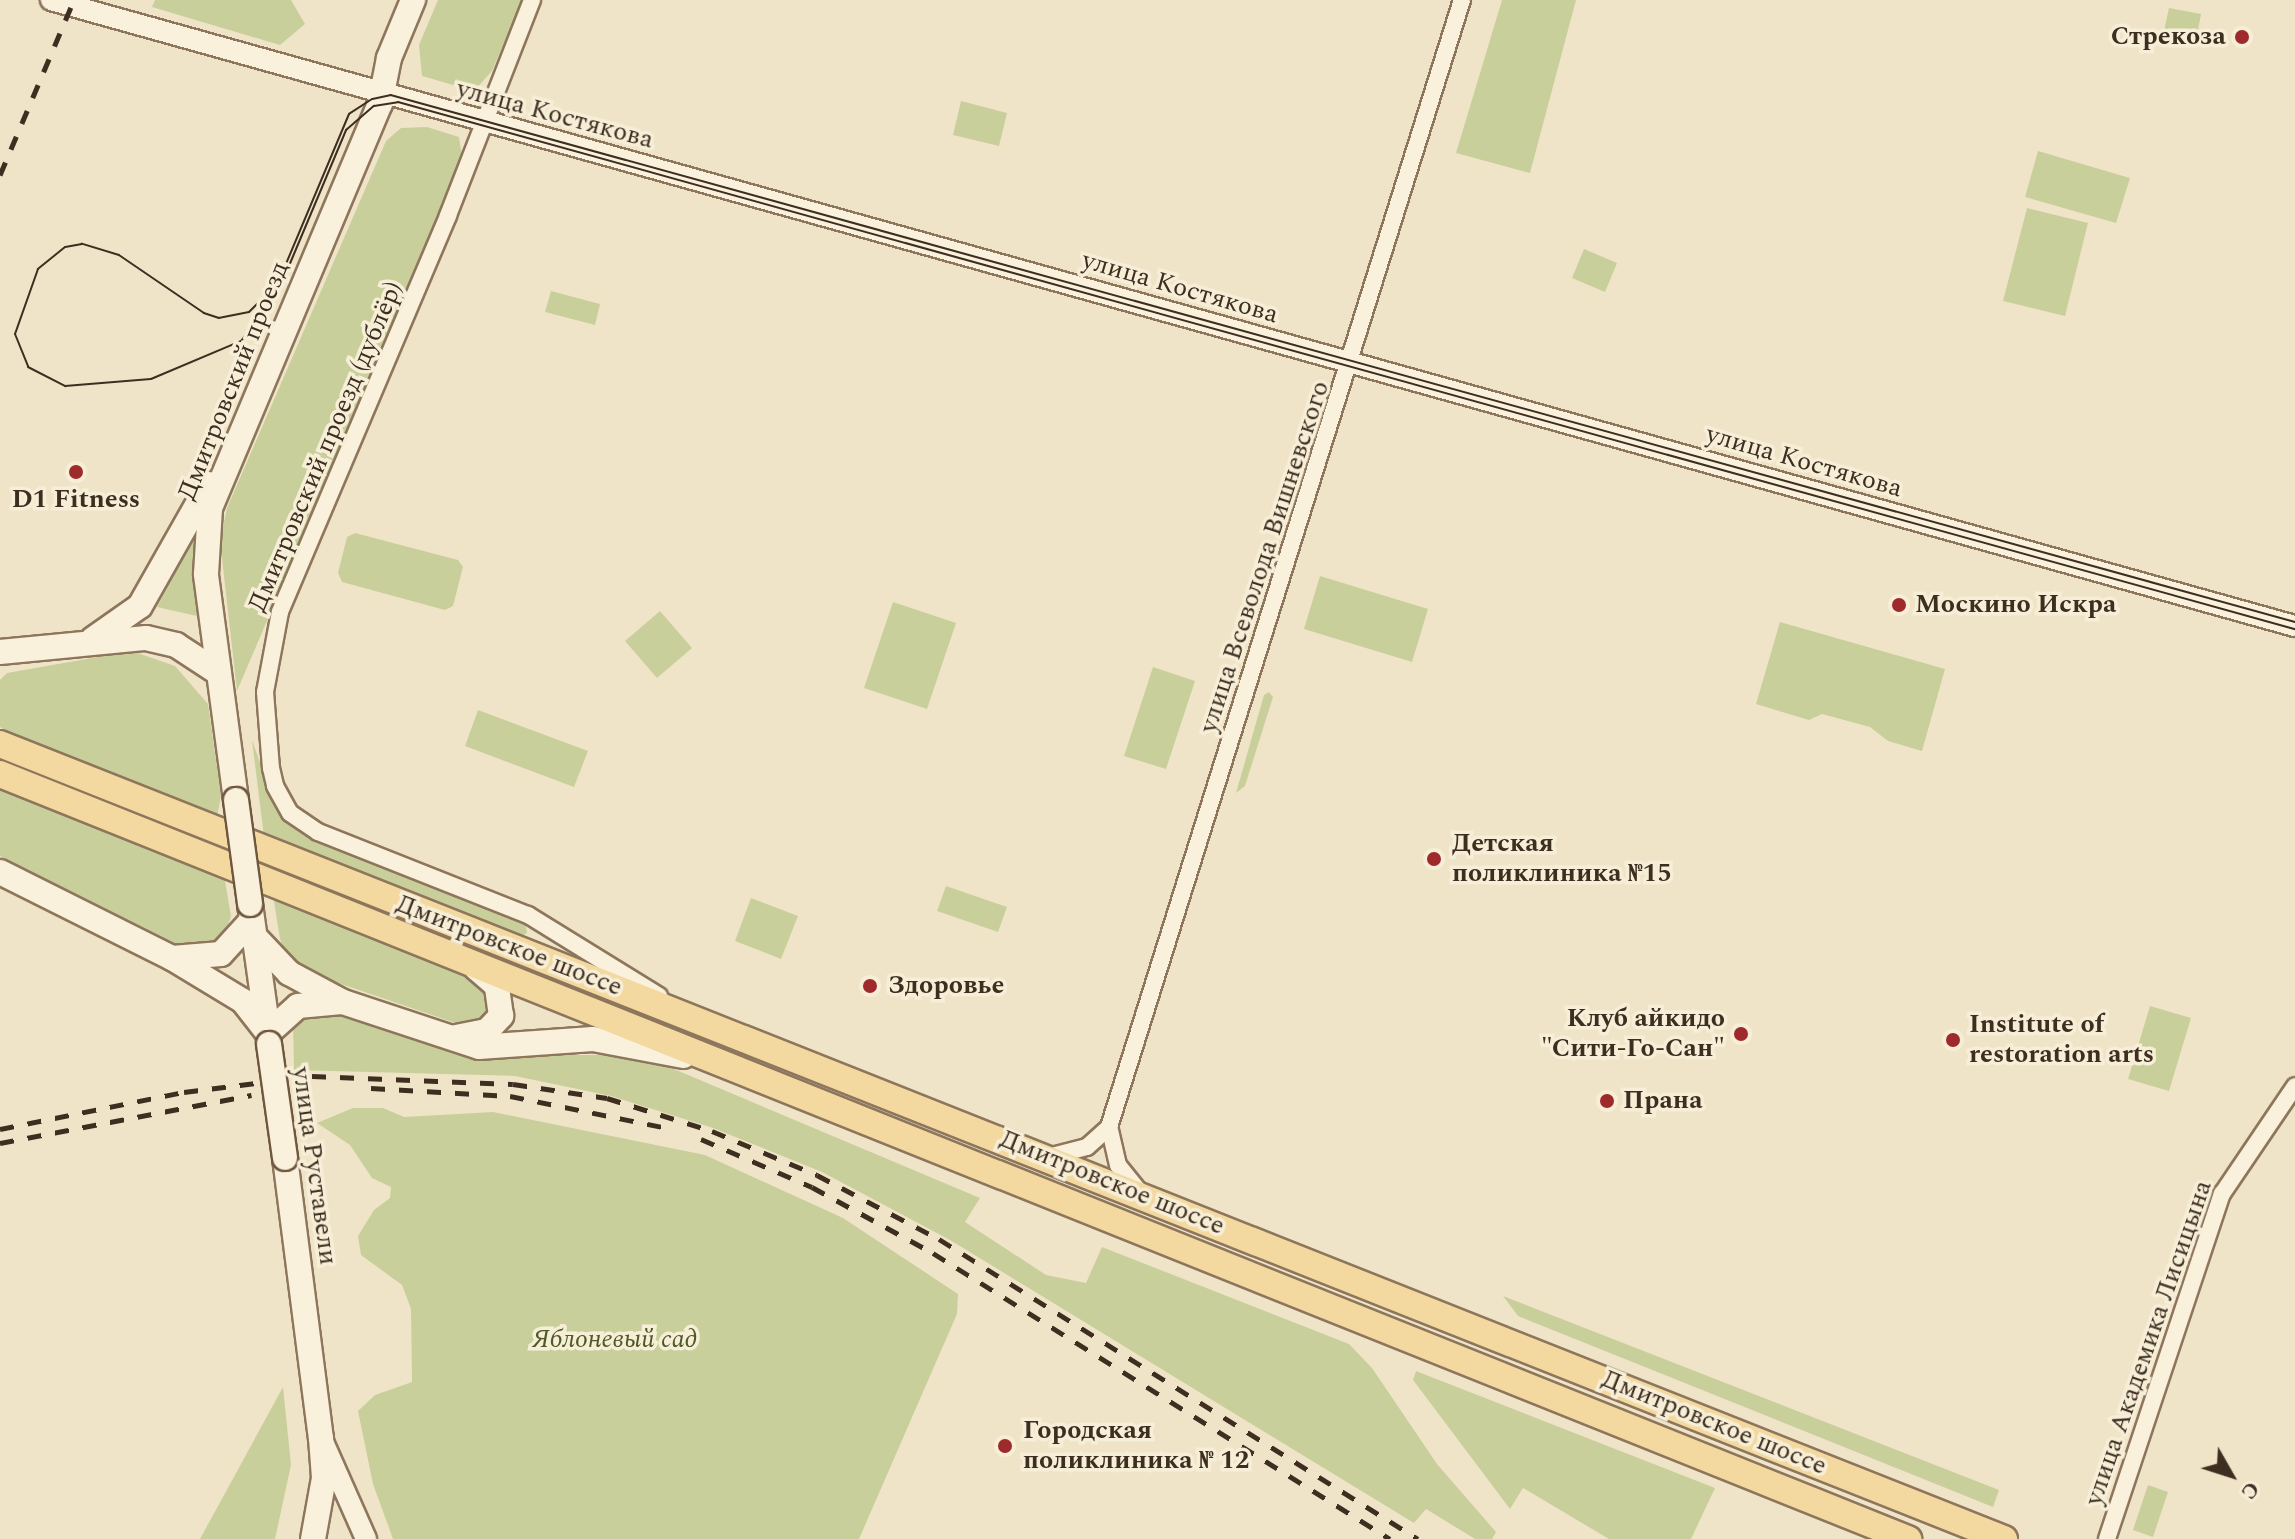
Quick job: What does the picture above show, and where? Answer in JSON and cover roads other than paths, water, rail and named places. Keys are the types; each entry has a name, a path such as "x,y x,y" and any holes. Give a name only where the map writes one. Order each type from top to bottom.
{"main road":[{"name":"Дмитровский проезд","path":"236,800 219,673 206,528 232,448 382,95 389,58 413,0"},
{"path":"93,639 140,606 232,448"},
{"path":"0,652 93,639 161,640 193,653 219,673"},
{"path":"0,669 47,646"},
{"name":"Дмитровское шоссе","path":"5,744 2004,1539"},
{"name":"Дмитровское шоссе","path":"3,776 1908,1539"},
{"name":"улица Руставели","path":"236,800 321,1438 324,1478 313,1539"},
{"path":"0,872 172,958 254,1010 268,1038 298,1006 343,1002"},
{"path":"172,958 221,954 252,920 289,973 343,1002 454,1038 498,1048 593,1039 714,1062"},
{"path":"449,953 497,986 502,1008 487,1031 454,1038"}],"street":[{"name":"улица Костякова","path":"51,0 382,95 2295,626"},
{"name":"Дмитровский проезд (дублёр)","path":"532,0 280,612 265,713 275,786 290,813 318,832 528,915 689,1017"},
{"name":"улица Всеволода Вишневского","path":"1109,1127 1352,363 1462,0"},
{"name":"улица Академика Лисицына","path":"2107,1539 2222,1194 2295,1086"},
{"path":"1047,1157 1087,1147 1109,1127 1118,1165 1133,1191"},
{"path":"1110,1220 1099,1209 1100,1197 1110,1187 1133,1191"},
{"path":"321,1438 366,1539"}],"tram line":[{"path":"2295,622 391,95 372,99 349,114 278,283 249,312 219,318 204,313 119,255 82,244 65,247 38,269 15,334 28,367 65,386 151,379 241,341 278,292 346,130 374,106 398,102 2295,629"}],"railway":[{"path":"0,175 74,0"},
{"path":"0,1129 184,1092 312,1076 513,1084 607,1098 712,1131 817,1175 939,1239 1418,1539"},
{"path":"371,1088 510,1096 667,1128"},
{"path":"0,1143 251,1095"},
{"path":"701,1139 812,1187 933,1253 1390,1539"}],"place":[{"name":"Стрекоза","path":"2242,37"},
{"name":"D1 Fitness","path":"76,472"},
{"name":"Москино Искра","path":"1899,605"},
{"name":"Детская поликлиника №15","path":"1434,859"},
{"name":"Здоровье","path":"870,986"},
{"name":"Клуб айкидо \"Сити-Го-Сан\"","path":"1741,1034"},
{"name":"Institute of restoration arts","path":"1953,1040"},
{"name":"Прана","path":"1607,1101"},
{"name":"Городская поликлиника № 12","path":"1005,1446"}],"park label":[{"name":"Яблоневый сад","path":"615,1340"}]}
